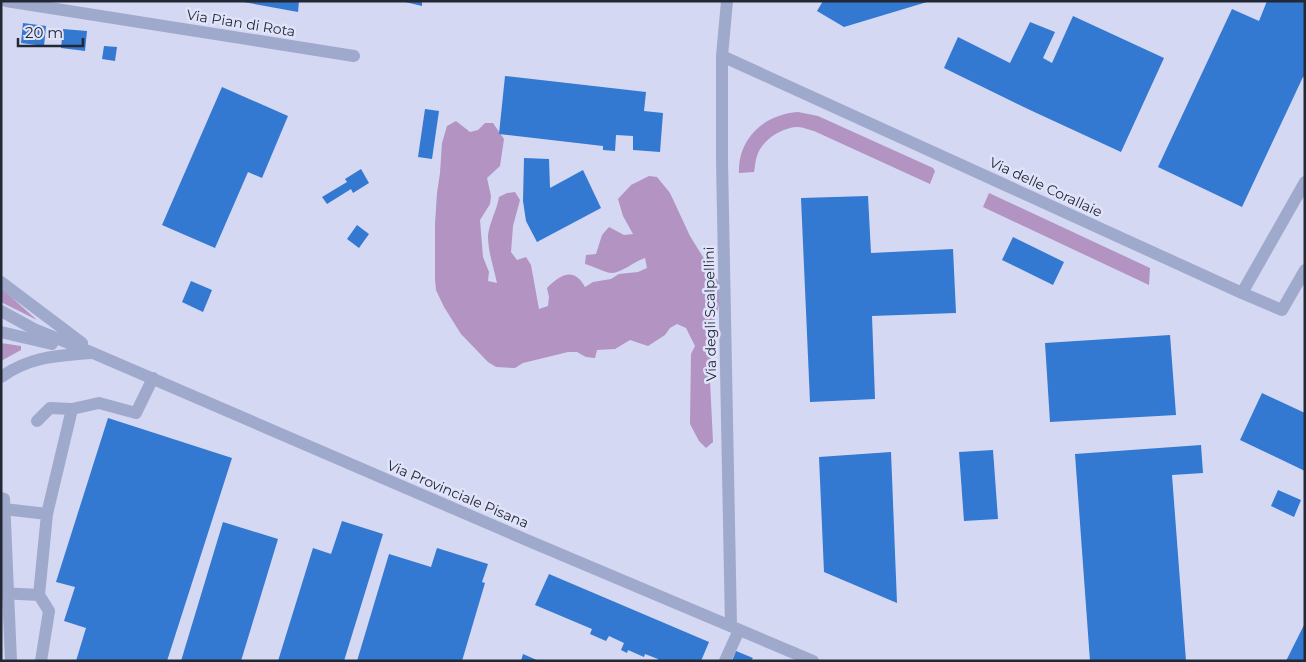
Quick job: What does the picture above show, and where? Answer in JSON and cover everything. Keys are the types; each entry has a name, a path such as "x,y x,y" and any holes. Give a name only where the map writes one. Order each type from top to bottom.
{"street":[{"name":"Via Pian di Rota","path":"6,1 354,56"},
{"name":"Via degli Scalpellini","path":"727,1 722,56 722,171 735,628"},
{"name":"Via delle Corallaie","path":"722,56 1282,310 1305,270"},
{"path":"1242,293 1305,182"},
{"name":"Via Provinciale Pisana","path":"3,281 94,353"},
{"name":"Via Provinciale Pisana","path":"1,311 34,330 153,378 530,542 813,661"},
{"name":"Via Provinciale Pisana","path":"1,332 94,353"},
{"name":"Via Provinciale Pisana","path":"1,377 26,363 47,358 94,353"},
{"path":"37,421 50,408 72,408 99,403 136,413 153,378"},
{"path":"40,661 49,611 40,595 47,514 72,408"},
{"path":"11,661 5,593 3,504 47,514"},
{"path":"5,593 40,595"},
{"path":"725,661 735,628"}],"shaded area":[{"path":"798,112 818,116 933,168 935,171 930,184 802,127 786,129 773,136 760,150 754,172 739,173 743,149 756,130 775,117"},
{"path":"456,121 470,132 478,130 485,123 493,123 504,139 500,166 487,178 491,196 490,204 480,220 483,257 489,272 488,281 497,283 488,236 499,197 515,192 520,200 513,226 511,252 517,260 526,257 531,265 539,309 548,306 547,288 562,276 572,275 581,281 585,287 593,282 611,279 619,274 638,272 647,268 645,258 620,271 609,273 585,264 586,255 596,254 602,235 609,227 624,235 633,234 623,216 618,199 631,185 649,176 657,177 670,193 690,236 719,283 720,301 715,319 715,338 711,346 710,381 713,442 706,448 699,441 690,424 691,354 695,346 686,328 677,324 670,328 665,335 648,346 630,340 615,349 597,350 595,358 586,357 577,352 568,352 523,363 515,368 496,367 488,362 461,334 444,307 436,290 435,279 435,224 442,143 447,126"},
{"path":"989,193 1150,268 1149,285 983,207"},
{"path":"1,288 37,320 1,302"},
{"path":"1,343 21,346 21,350 1,361"}],"building":[{"path":"238,1 299,1 298,12"},
{"path":"401,1 422,1 422,6"},
{"path":"823,1 927,2 844,27 817,11"},
{"path":"1267,1 1305,1 1305,78 1303,77 1242,207 1158,167 1232,9 1259,21"},
{"path":"1073,16 1164,58 1121,152 944,68 958,37 1010,63 1030,22 1055,32 1043,58 1052,63"},
{"path":"23,23 46,26 44,46 21,43"},
{"path":"63,29 87,31 85,51 61,48"},
{"path":"104,46 117,47 115,61 102,59"},
{"path":"505,76 646,92 644,111 663,113 660,152 633,150 633,136 616,135 615,151 603,150 603,146 499,134"},
{"path":"222,87 288,116 262,178 248,172 215,248 162,225"},
{"path":"425,109 439,111 432,159 418,157"},
{"path":"524,158 549,159 550,188 583,170 601,208 537,242 526,221 523,201"},
{"path":"361,169 369,183 353,193 351,189 327,204 322,197 347,182 345,179"},
{"path":"868,196 871,253 953,249 956,313 872,316 875,399 810,402 801,198"},
{"path":"357,225 369,234 359,248 347,239"},
{"path":"1013,237 1064,262 1053,285 1002,260"},
{"path":"191,281 212,290 203,312 182,302"},
{"path":"1170,335 1176,415 1050,422 1045,343"},
{"path":"1262,393 1305,413 1305,471 1240,440"},
{"path":"108,418 232,458 167,661 76,661 86,628 64,621 75,587 56,582"},
{"path":"1201,445 1203,473 1172,475 1186,661 1090,661 1075,454"},
{"path":"993,450 998,519 964,521 959,452"},
{"path":"891,452 897,603 824,572 819,457"},
{"path":"1278,490 1301,500 1294,517 1271,506"},
{"path":"342,521 383,534 344,661 278,661 313,548 331,554"},
{"path":"223,522 278,539 241,661 181,661"},
{"path":"437,548 488,564 482,582 485,583 462,661 357,661 389,554 431,567"},
{"path":"549,574 709,642 701,661 658,661 658,659 645,654 644,657 628,650 627,653 621,650 624,643 609,636 606,641 590,634 592,629 535,605"},
{"path":"1305,623 1305,661 1286,661"},
{"path":"736,651 753,658 751,661 732,661"},
{"path":"523,654 539,661 521,661"}]}
